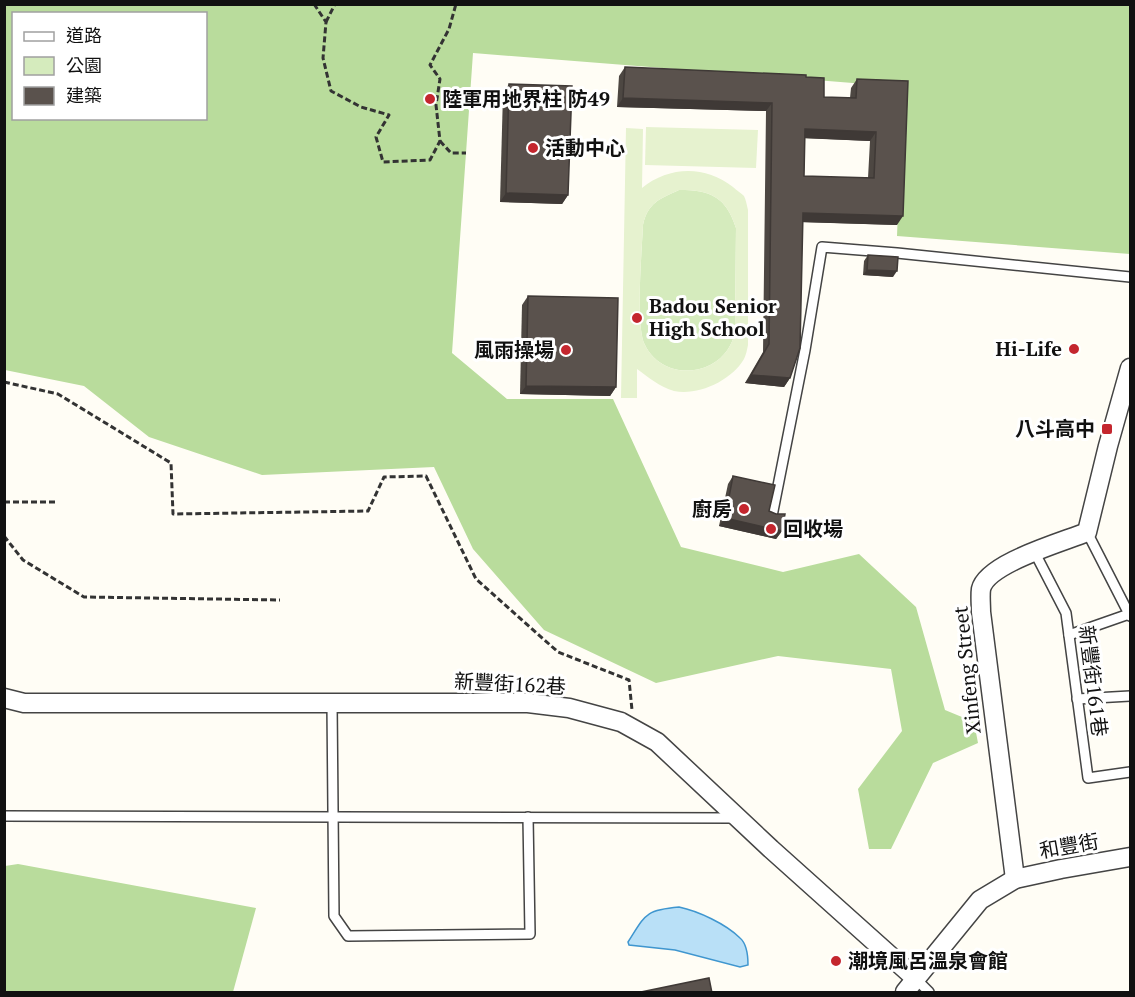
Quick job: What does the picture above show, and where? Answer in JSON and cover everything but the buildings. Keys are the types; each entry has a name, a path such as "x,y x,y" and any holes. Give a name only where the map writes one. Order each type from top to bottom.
{"street":[{"path":"1087,532 1108,446 1131,368"},
{"name":"Xinfeng Street","path":"1015,879 981,612 981,587 992,572 1015,559 1087,532"},
{"name":"新豐街162巷","path":"4,698 24,703 528,704 569,708 621,722 657,742 910,985"},
{"name":"和豐街","path":"1015,879 1131,858"},
{"path":"910,985 980,900 1015,879"}],"lane":[{"path":"772,516 805,350 822,247 1131,277"},
{"path":"1069,635 1130,615 1087,532"},
{"name":"新豐街161巷","path":"1035,553 1066,613 1088,778 1131,772"},
{"path":"1077,699 1131,696"},
{"path":"332,703 334,916 348,936 530,934 528,817"},
{"path":"4,816 738,818"},
{"path":"910,985 928,993"}],"path":[{"path":"314,4 326,22"},
{"path":"335,4 326,22 323,58 331,92 361,107 389,115 376,137 383,162 430,159 440,141 436,105 440,79 430,65 449,29 456,4"},
{"path":"440,141 451,153 466,153"},
{"path":"4,382 58,394 171,464 173,514 368,511 384,477 426,476 476,579 558,652 629,680 634,729"},
{"path":"4,502 55,502"},
{"path":"4,536 23,560 84,597 280,600"}],"green space":[{"path":"4,5 1130,5 1130,254 897,236 903,87 473,53 452,353 507,399 613,399 681,547 783,572 859,554 916,607 945,710 974,722 978,743 933,763 891,849 869,849 858,789 902,731 891,669 778,656 656,683 544,630 473,549 434,467 262,475 149,437 84,386 5,370"},
{"path":"646,127 758,130 756,168 645,165"},
{"path":"626,128 643,129 642,188 664,175 687,171 711,175 744,196 748,210 748,345 745,357 738,367 713,385 693,391 674,391 637,369 637,398 621,398","holes":["679,190 690,190 716,197 727,209 736,228 735,325 733,339 726,352 716,362 704,368 677,370 653,357 642,336 640,306 643,225 651,207 660,199"]},
{"path":"679,190 690,190 716,197 727,209 736,228 733,339 726,352 716,362 704,368 690,370 677,370 653,357 645,345 640,322 645,218 655,203"},
{"path":"18,864 256,908 233,992 5,992 5,866"}],"water":[{"path":"679,907 711,919 740,938 744,943 748,965 740,967 675,950 629,945 628,942 648,915 659,910"}],"place":[{"name":"陸軍用地界柱 防49","path":"430,99"},
{"name":"活動中心","path":"533,148"},
{"name":"Badou Senior High School","path":"637,318"},
{"name":"Hi-Life","path":"1074,349"},
{"name":"風雨操場","path":"566,350"},
{"name":"八斗高中","path":"1107,429"},
{"name":"廚房","path":"744,509"},
{"name":"回收場","path":"771,529"},
{"name":"潮境風呂溫泉會館","path":"836,961"}]}
